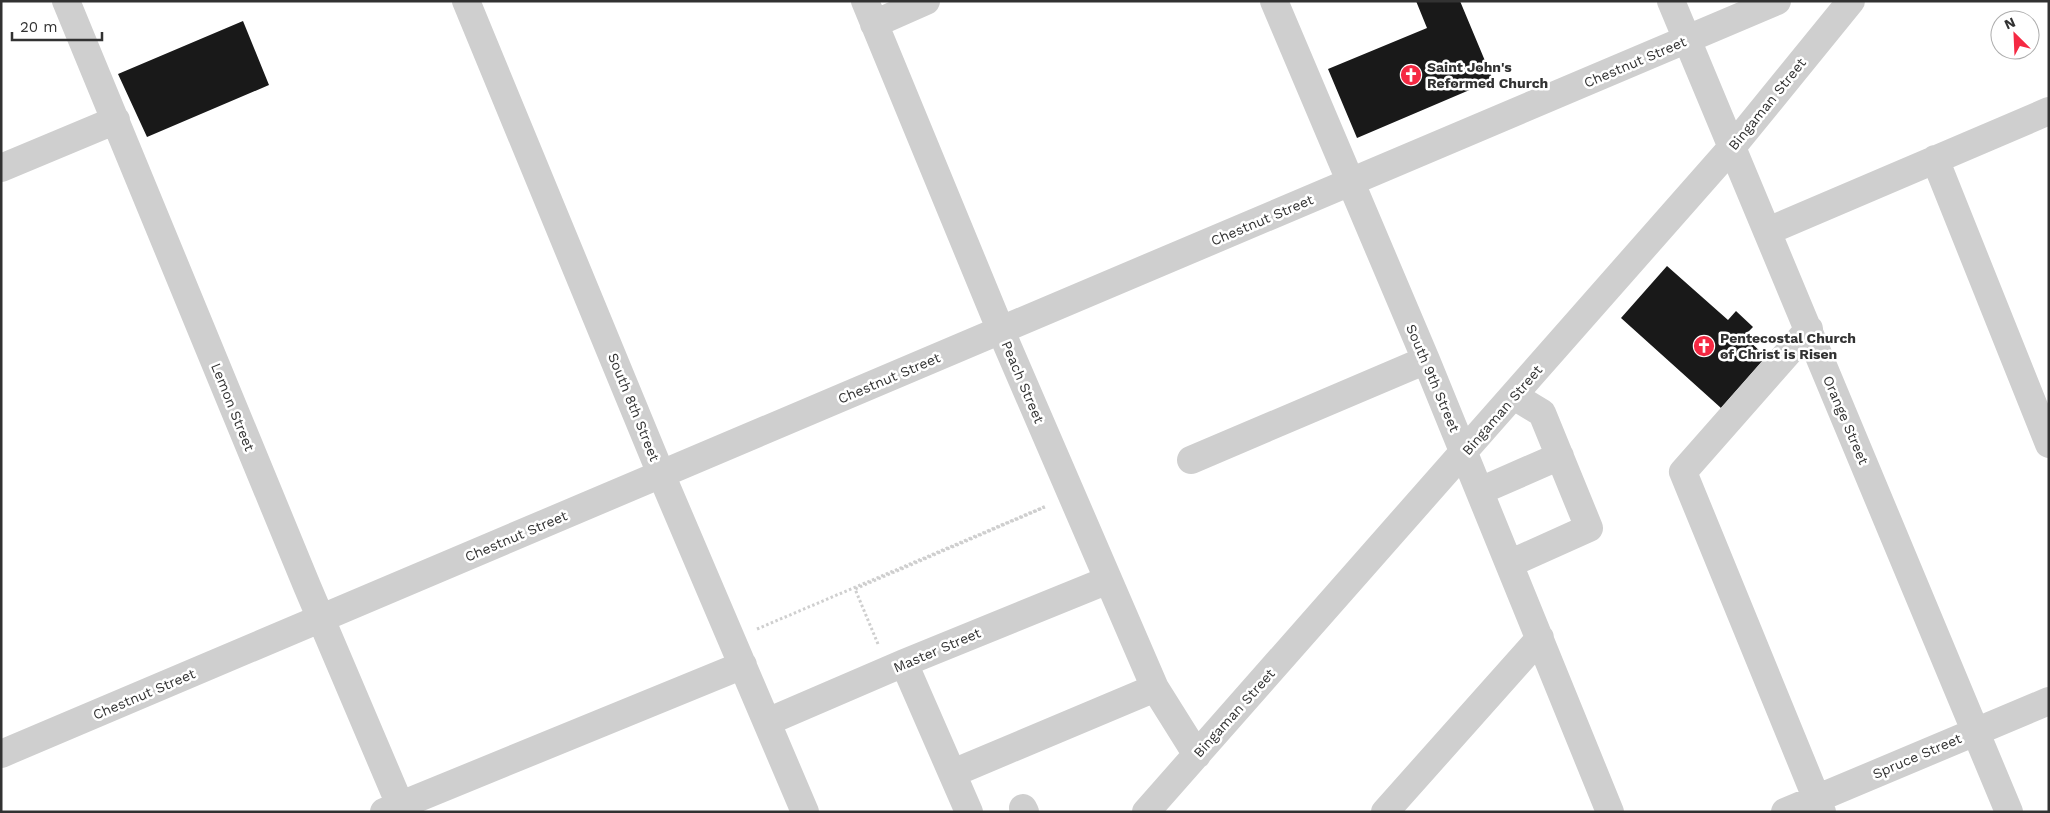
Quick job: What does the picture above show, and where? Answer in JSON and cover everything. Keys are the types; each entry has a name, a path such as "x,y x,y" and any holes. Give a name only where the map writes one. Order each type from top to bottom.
{"street":[{"name":"Lemon Street","path":"66,1 321,619 396,810"},
{"name":"South 8th Street","path":"466,1 661,474 805,812"},
{"path":"870,13 926,1"},
{"name":"South 9th Street","path":"1274,1 1349,183 1426,360 1610,812"},
{"name":"Orange Street","path":"1671,1 2009,812"},
{"name":"Chestnut Street","path":"1,754 1777,1"},
{"name":"Bingaman Street","path":"1146,812 1733,146 1851,1"},
{"name":"Peach Street","path":"870,13 1001,331 1155,688 1197,755"},
{"path":"1768,231 2049,111"},
{"path":"1,168 116,120"},
{"path":"1935,159 2049,444"},
{"path":"1809,330 1683,472 1819,805"},
{"path":"1191,460 1426,360"},
{"path":"1509,564 1589,528 1542,413 1514,396"},
{"path":"1480,491 1560,456"},
{"name":"Master Street","path":"768,722 1108,580"},
{"path":"1387,811 1540,638"},
{"path":"396,810 744,665"},
{"path":"896,667 953,773 969,812"},
{"path":"953,773 1155,688"},
{"name":"Spruce Street","path":"1785,812 1819,805 1976,732 2049,701"}],"path":[{"path":"732,639 1072,495"},
{"path":"896,667 855,590 1072,495"}],"building":[{"name":"Saint John's Reformed Church","path":"1416,1 1460,1 1493,80 1357,138 1328,69 1427,28"},
{"path":"243,21 269,85 147,137 118,74"},
{"name":"Pentecostal Church of Christ is Risen","path":"1667,266 1728,320 1736,311 1753,327 1744,336 1766,357 1721,408 1621,318"}],"place":[{"name":"Saint John's Reformed Church","path":"1411,75"},
{"name":"Pentecostal Church of Christ is Risen","path":"1704,346"}]}
